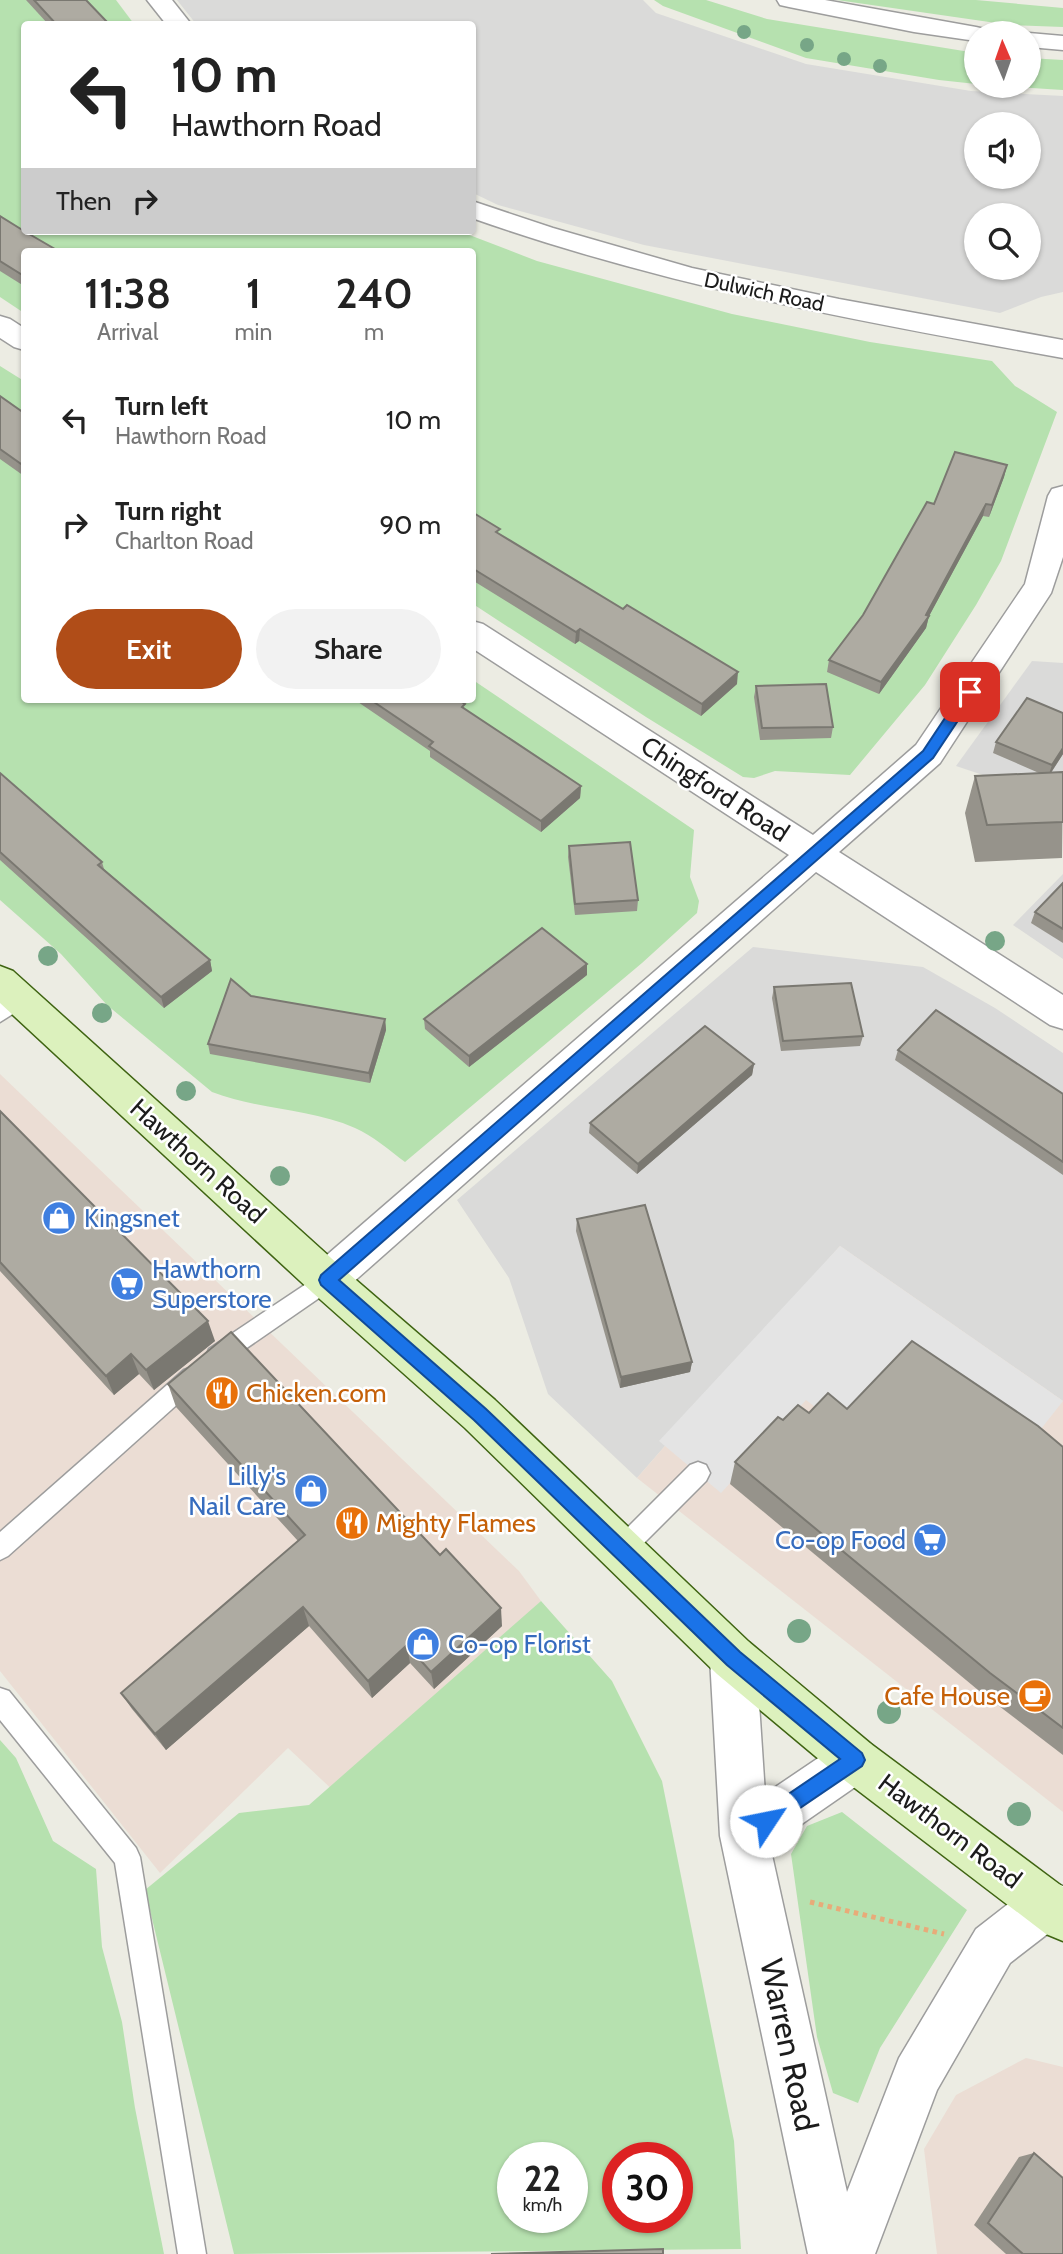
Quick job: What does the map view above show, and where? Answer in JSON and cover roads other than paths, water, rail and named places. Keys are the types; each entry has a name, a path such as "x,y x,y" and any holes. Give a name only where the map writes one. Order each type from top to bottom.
{"street":[{"path":"159,0 176,21"},
{"path":"789,0 964,32"},
{"path":"1041,41 1063,43"},
{"name":"Dulwich Road","path":"476,210 528,230 660,270 859,312 1063,349"},
{"path":"0,325 21,339"},
{"path":"327,1280 928,754 1051,589 1063,496"},
{"name":"Chingford Road","path":"476,635 1063,1014"},
{"name":"Hawthorn Road","path":"7,998 480,1415 733,1658 855,1760 1055,1910"},
{"name":"Warren Road","path":"733,1658 744,1836 834,2254"},
{"path":"744,1836 855,1760"},
{"path":"849,2254 917,2076 993,1946 1055,1910"}],"lane":[{"path":"0,1548 155,1407 223,1351 327,1280"},
{"path":"622,1549 698,1474"},
{"path":"0,1700 127,1857 192,2254"}],"place":[{"name":"Kingsnet","path":"59,1218"},
{"name":"Hawthorn Superstore","path":"127,1284"},
{"name":"Chicken.com","path":"222,1393"},
{"name":"Lilly's Nail Care","path":"311,1491"},
{"name":"Mighty Flames","path":"352,1523"},
{"name":"Co-op Food","path":"930,1540"},
{"name":"Co-op Florist","path":"423,1644"},
{"name":"Cafe House","path":"1035,1696"}]}
